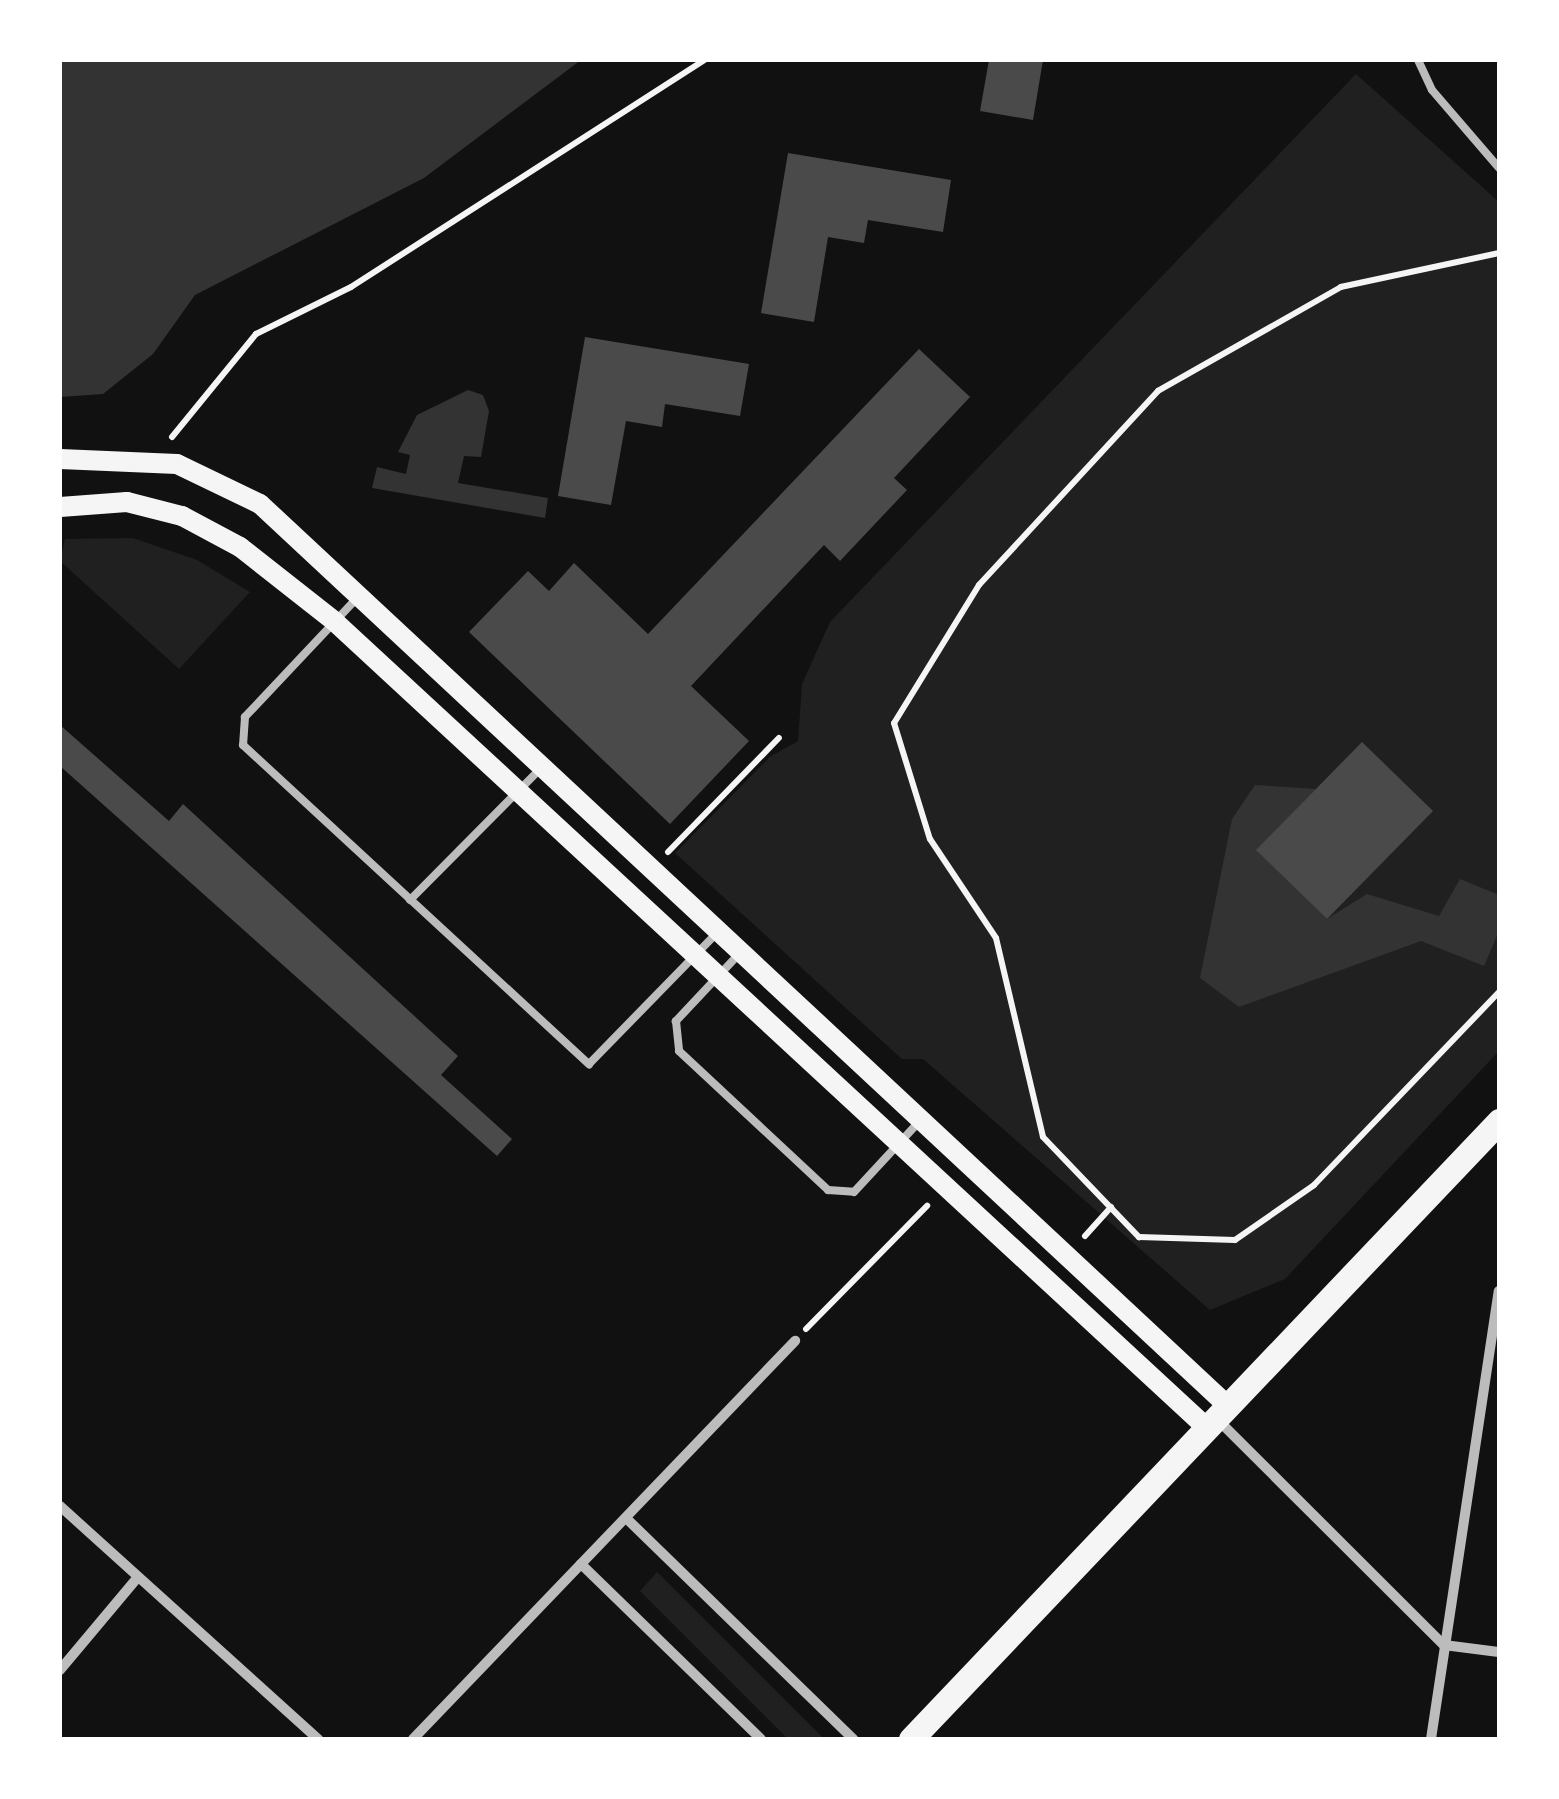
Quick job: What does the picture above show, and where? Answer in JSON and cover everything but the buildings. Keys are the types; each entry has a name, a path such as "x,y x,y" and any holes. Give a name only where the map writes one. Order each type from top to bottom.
{"main road":[{"path":"60,459 157,459 250,496 917,1124 1217,1417"},
{"path":"60,508 128,502 182,516 240,546 334,620 944,1189 1217,1417"},
{"path":"911,1739 1499,1121"}],"street":[{"path":"1431,1739 1499,1290"},
{"path":"413,1739 795,1341"},
{"path":"1217,1417 1444,1644 1499,1652"},
{"path":"60,1506 318,1739"},
{"path":"626,1518 853,1739"},
{"path":"581,1564 761,1739"},
{"path":"60,1670 138,1577"}],"lane":[{"path":"1418,60 1432,90 1499,168"},
{"path":"358,596 237,736 410,900 589,1064 716,934"},
{"path":"410,900 540,768"},
{"path":"738,954 672,1035 692,1064 828,1190 854,1192 917,1124"}],"path":[{"path":"157,459 256,334 351,288 704,60"},
{"path":"1499,253 1340,287 1158,391 979,585 894,723 930,839 996,938 1043,1137 1139,1236 1234,1240 1314,1185 1499,992"},
{"path":"648,870 779,738"},
{"path":"795,1341 944,1189"},
{"path":"1074,1249 1111,1207"}],"shaded area":[{"path":"60,60 581,60 424,178 195,295 153,354 103,394 60,397"},
{"path":"1356,74 1499,202 1499,1051 1285,1279 1210,1310 923,1059 902,1059 675,853 771,756 798,741 802,684 830,622"},
{"path":"468,390 483,395 489,411 481,457 464,456 458,483 548,498 545,518 372,488 377,467 406,474 410,455 398,452 417,415"},
{"path":"133,538 197,560 250,592 179,669 60,561 65,539"},
{"path":"1255,785 1316,789 1257,850 1327,919 1367,894 1439,916 1460,879 1499,895 1499,931 1484,966 1421,941 1239,1007 1200,978 1232,819"},
{"path":"657,1572 824,1739 788,1739 640,1591"}]}
